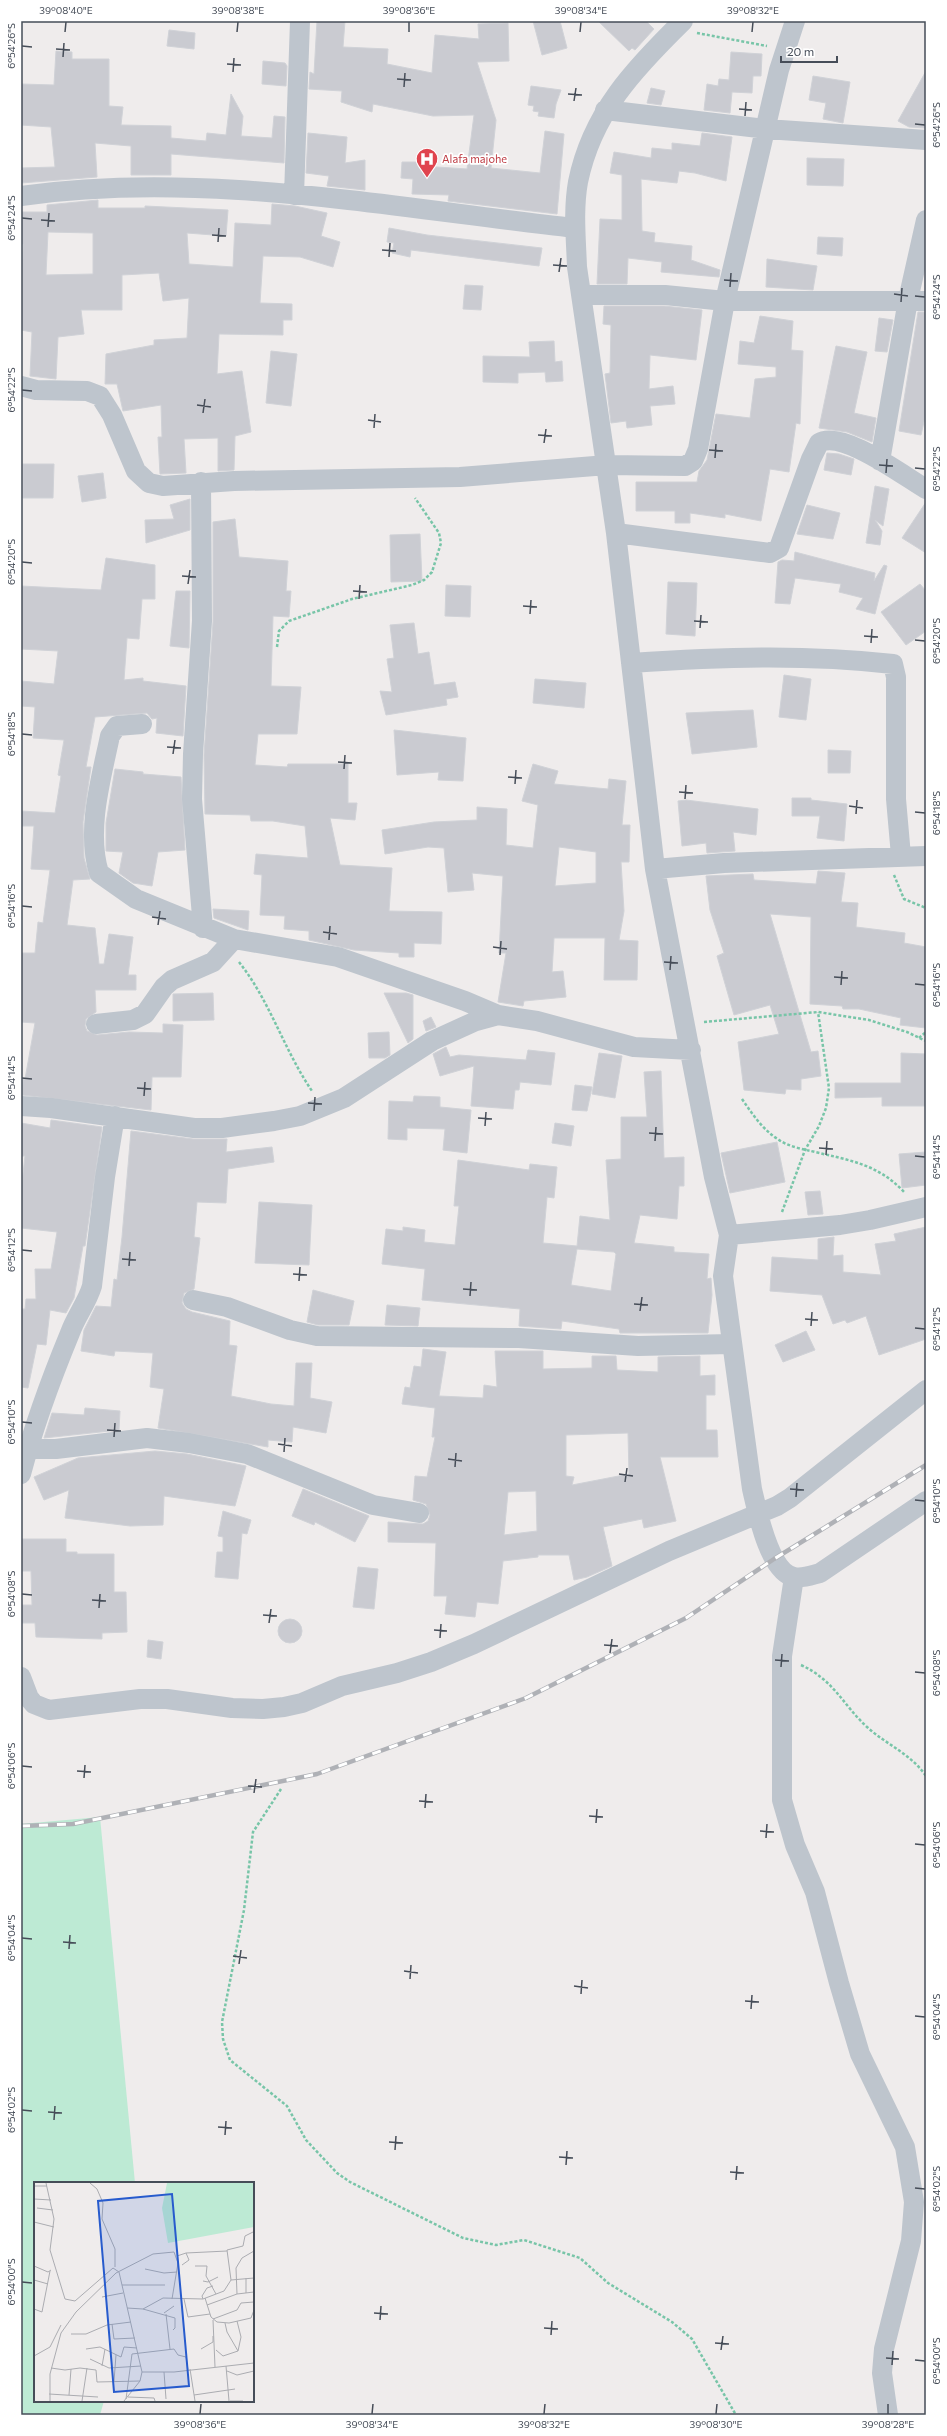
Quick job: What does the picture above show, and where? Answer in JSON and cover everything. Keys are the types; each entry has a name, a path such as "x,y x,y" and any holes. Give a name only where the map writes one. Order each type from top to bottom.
{"street":[{"path":"294,195 300,21"},
{"path":"21,386 36,390 96,393 105,402 136,471 149,483 162,486 201,482 403,479 467,476 607,465 685,466 693,461 698,449 724,300 786,49 795,21"},
{"path":"679,25 643,60 605,110 591,136 578,182 575,228 577,267 616,533 655,869 714,1177 729,1235 723,1276 731,1344 752,1489 758,1515 774,1559 786,1574 794,1577 805,1578 820,1573 926,1502"},
{"path":"605,110 766,129 926,140"},
{"path":"21,196 76,190 170,186 294,195 575,228"},
{"path":"880,461 917,300 926,220"},
{"path":"582,295 658,295 724,300 917,300"},
{"path":"616,533 770,553 779,548 811,459 819,444 829,440 844,442 880,461 926,489"},
{"path":"201,482 202,621 193,754 192,798 203,928"},
{"path":"631,663 770,656 847,659 893,664 896,677 895,856"},
{"path":"142,724 117,726 110,736 96,810 94,848 99,873 136,900 203,928 230,943 338,957 458,998 498,1015 537,1021 634,1047 690,1050"},
{"path":"655,869 724,863 926,856"},
{"path":"96,1024 133,1020 145,1014 164,987 213,962 230,943"},
{"path":"21,1106 115,1116 194,1128 222,1128 300,1116 344,1098 432,1041 476,1022 498,1015"},
{"path":"24,1459 46,1391 71,1330 88,1300 92,1286 105,1177 115,1116"},
{"path":"729,1235 773,1232 870,1220 923,1208"},
{"path":"193,1300 227,1306 290,1330 317,1336 519,1338 638,1346 731,1344"},
{"path":"21,1677 29,1698 34,1704 49,1710 140,1699 167,1699 232,1708 263,1709 284,1707 302,1703 342,1686 397,1673 431,1662 474,1644 669,1551 758,1515 790,1498 926,1390"},
{"path":"24,1459 56,1449 147,1438 189,1443 247,1454 373,1505 420,1513"},
{"path":"794,1577 782,1656 782,1800 788,1825 815,1892 839,1983 860,2054 905,2147 914,2202 912,2241 884,2349 882,2373 888,2415"}],"path":[{"path":"679,25 786,49"},
{"path":"277,647 279,631 289,621 352,599 412,585 424,580 432,572 441,543 439,533 403,479"},
{"path":"895,856 896,881 904,899 926,908"},
{"path":"230,943 255,983 297,1067 312,1091 327,1105"},
{"path":"685,1023 818,1012 869,1020 919,1038 926,1042"},
{"path":"773,1232 805,1150 819,1126 826,1108 828,1088 818,1012"},
{"path":"919,1038 926,1032"},
{"path":"742,1099 768,1132 781,1141 805,1150 865,1164 880,1170 923,1208"},
{"path":"782,1656 804,1666 825,1680 838,1691 868,1728 912,1760 926,1776"},
{"path":"281,1789 253,1832 244,1910 222,2022 222,2039 230,2060 287,2106 306,2140 337,2173 350,2182 463,2238 496,2245 524,2240 574,2255 608,2284 681,2329 692,2339 736,2415"}],"green space":[{"path":"100,1817 135,2182 34,2182 34,2402 104,2402 100,2415 21,2415 21,1824"}],"building":[{"path":"317,21 345,21 343,47 388,49 387,64 432,73 435,35 479,39 478,24 508,23 509,61 477,62 496,120 491,168 540,173 545,131 564,134 557,214 448,201 449,195 412,194 413,179 401,178 402,162 422,162 422,166 467,169 474,115 433,116 373,104 372,112 341,102 342,91 309,89 310,72 314,74"},
{"path":"533,21 560,21 567,48 542,55"},
{"path":"598,21 646,21 654,29 635,50 632,48 629,51"},
{"path":"169,30 195,33 194,49 167,46"},
{"path":"56,51 72,52 72,59 109,59 109,106 123,107 121,125 171,126 171,138 206,141 207,133 226,135 231,94 243,116 241,136 272,138 274,116 285,117 284,163 171,154 171,175 131,175 131,146 95,143 97,177 21,183 21,168 55,167 51,127 21,125 21,84 54,85"},
{"path":"731,52 762,54 761,76 753,76 752,93 732,92 730,113 704,110 707,84 718,86 719,79 729,80"},
{"path":"263,61 285,63 287,66 286,86 262,84"},
{"path":"926,71 926,128 909,127 898,121"},
{"path":"813,76 850,82 843,123 823,119 826,103 809,100"},
{"path":"531,86 561,90 556,104 554,118 538,116 539,112 533,111 534,106 528,105"},
{"path":"651,88 665,91 661,105 647,103"},
{"path":"308,133 347,137 345,163 365,160 365,190 327,186 329,176 306,173"},
{"path":"702,133 732,137 726,181 695,173 679,171 677,183 641,179 642,231 655,233 654,242 692,246 691,260 720,270 719,277 661,272 662,262 628,258 627,284 597,284 600,219 622,220 622,175 610,173 614,152 651,158 652,148 672,150 672,143 700,146"},
{"path":"807,158 844,159 843,186 807,185"},
{"path":"98,200 98,208 145,208 145,206 228,210 226,236 187,233 189,264 233,267 235,223 271,225 272,204 295,206 327,213 321,236 340,242 333,267 300,257 263,256 260,303 292,304 292,320 283,320 283,335 219,334 217,374 242,371 251,432 235,436 234,470 218,471 218,438 184,439 186,473 160,474 158,437 162,437 161,405 123,411 117,384 105,384 106,354 154,345 154,340 187,338 189,298 163,301 159,273 122,275 122,310 81,310 84,334 58,337 56,379 30,376 32,332 21,330 23,244 21,245 21,212 47,212 47,205","holes":["48,232 93,233 93,274 46,275"]},
{"path":"389,228 427,235 542,248 539,266 411,250 410,257 392,253 394,243 387,242"},
{"path":"818,237 843,238 842,256 817,254"},
{"path":"767,259 817,266 813,290 766,287"},
{"path":"465,285 483,286 481,310 463,309"},
{"path":"604,306 664,306 702,310 696,360 650,355 649,389 673,386 675,404 650,406 652,425 627,428 626,421 611,423 605,374 610,373 611,325 603,324"},
{"path":"918,312 926,312 926,413 921,435 899,431"},
{"path":"760,316 793,321 791,350 803,351 800,424 796,423 789,472 770,469 761,521 725,514 725,518 690,513 690,523 675,523 675,511 636,511 636,482 697,482 699,471 707,460 716,414 750,418 755,379 776,377 776,367 738,364 740,341 754,343"},
{"path":"879,318 893,320 887,352 875,351"},
{"path":"554,341 555,362 562,361 563,381 546,382 545,372 518,373 518,383 483,382 483,356 530,357 529,342"},
{"path":"836,346 867,352 854,413 876,418 872,442 847,432 819,428"},
{"path":"271,351 297,354 291,406 266,403"},
{"path":"827,453 839,454 854,459 851,475 824,470"},
{"path":"23,464 54,464 53,498 23,498"},
{"path":"103,473 106,498 82,502 78,476"},
{"path":"875,486 889,489 883,526 875,520 882,531 880,545 866,543"},
{"path":"190,499 190,530 146,543 145,520 174,519 170,505"},
{"path":"926,502 926,553 902,538"},
{"path":"807,505 840,513 833,539 797,534"},
{"path":"235,519 239,557 288,561 286,591 291,591 289,617 273,616 271,686 301,687 297,734 258,734 255,765 287,767 288,764 348,764 348,803 357,803 355,820 330,818 340,865 392,868 389,911 442,912 441,944 414,943 414,957 399,957 399,953 354,950 309,940 309,931 284,929 285,916 260,915 262,875 254,874 256,854 308,858 305,826 273,821 251,821 250,815 205,814 204,755 213,622 213,522"},
{"path":"420,534 422,581 391,582 390,535"},
{"path":"795,552 875,573 874,581 884,565 887,566 875,614 856,609 863,598 839,592 841,584 795,578 790,604 775,603 778,562 782,560 794,561"},
{"path":"106,558 155,565 155,599 142,599 139,639 127,638 124,680 143,678 143,681 186,686 183,736 156,733 157,718 152,719 147,713 95,717 86,767 91,767 83,822 84,858 90,879 73,880 67,925 95,928 99,964 104,964 109,934 133,937 128,975 136,975 136,990 95,990 96,1012 86,1019 85,1026 87,1031 97,1035 129,1032 163,1033 163,1024 183,1025 181,1077 152,1077 151,1110 22,1095 23,1079 25,1079 35,1023 21,1022 21,953 35,953 38,922 43,923 50,870 31,869 34,826 21,826 21,811 55,813 61,776 58,775 64,740 33,738 35,707 21,706 21,681 54,684 58,651 21,649 21,586 101,590"},
{"path":"668,582 697,583 695,636 666,634"},
{"path":"920,584 926,591 926,631 906,645 881,612"},
{"path":"446,585 471,586 470,617 445,616"},
{"path":"176,591 190,591 189,648 170,646"},
{"path":"414,623 418,654 429,652 434,685 455,682 458,697 446,699 447,705 386,715 380,691 392,692 387,659 394,658 390,625"},
{"path":"784,675 811,679 806,720 779,717"},
{"path":"535,679 586,683 584,708 533,703"},
{"path":"753,710 757,747 692,754 686,713"},
{"path":"394,730 466,738 463,781 438,780 439,772 397,775"},
{"path":"828,750 851,751 850,773 828,773"},
{"path":"533,764 558,771 554,784 608,789 609,779 626,781 622,825 630,825 629,862 621,862 624,911 619,940 638,941 637,980 604,980 605,938 554,938 552,972 563,971 566,997 524,1001 523,1006 498,1002 506,953 499,953 503,876 472,873 474,890 448,892 444,848 428,847 385,854 382,830 434,822 477,820 477,807 507,809 506,845 533,848 538,805 522,801","holes":["559,847 596,852 596,883 555,886"]},
{"path":"115,769 143,772 143,774 181,777 185,850 158,852 152,886 133,883 119,873 123,852 106,851 106,823"},
{"path":"792,798 811,798 811,800 847,804 844,841 817,838 820,816 792,816"},
{"path":"686,800 758,809 756,835 733,832 735,851 707,853 706,843 682,846 678,801"},
{"path":"818,871 845,873 841,902 858,903 856,927 905,933 904,943 926,947 926,1028 900,1025 901,1018 859,1009 843,1009 842,1006 810,1004 811,917 770,914 811,1052 818,1051 821,1076 801,1079 801,1090 786,1089 785,1094 744,1090 738,1042 779,1034 770,1005 734,1015 717,956 724,953 710,910 706,876 753,874 754,880 816,884"},
{"path":"213,909 249,911 248,930 214,918"},
{"path":"213,993 214,1020 173,1021 173,994"},
{"path":"384,993 406,993 413,995 413,1039 408,1043"},
{"path":"431,1017 436,1027 426,1031 423,1021"},
{"path":"389,1032 390,1055 385,1058 369,1058 368,1033"},
{"path":"446,1047 450,1057 459,1055 526,1060 528,1050 555,1053 551,1085 520,1082 519,1090 515,1090 513,1109 471,1106 474,1066 440,1076 433,1054"},
{"path":"599,1053 622,1056 615,1098 592,1094"},
{"path":"901,1053 926,1054 926,1106 882,1106 882,1097 835,1098 835,1083 901,1083"},
{"path":"661,1071 664,1158 684,1157 684,1186 679,1186 677,1219 640,1215 634,1243 674,1247 674,1252 709,1254 707,1279 711,1278 712,1295 708,1333 620,1333 619,1329 562,1321 561,1329 519,1326 520,1309 422,1300 425,1269 382,1264 386,1229 403,1231 403,1227 425,1230 424,1242 455,1245 459,1206 454,1206 458,1160 529,1170 530,1164 557,1167 554,1198 547,1197 543,1243 577,1246 580,1216 610,1220 606,1160 621,1159 621,1117 647,1117 644,1072","holes":["577,1249 614,1252 616,1254 611,1291 571,1285"]},
{"path":"575,1085 592,1087 587,1111 572,1110"},
{"path":"414,1096 440,1097 440,1107 471,1110 467,1153 443,1150 445,1129 407,1128 407,1140 388,1139 389,1101 413,1102"},
{"path":"51,1120 102,1127 85,1246 83,1246 74,1298 66,1313 50,1310 46,1345 37,1344 28,1388 21,1387 21,1309 25,1309 26,1299 36,1299 35,1269 51,1269 57,1232 21,1228 21,1191 25,1156 21,1156 21,1123 50,1128"},
{"path":"555,1123 574,1126 571,1146 552,1143"},
{"path":"131,1131 193,1139 227,1139 226,1152 272,1147 274,1162 228,1169 226,1203 197,1202 194,1237 200,1238 194,1289 184,1293 182,1303 186,1309 192,1312 230,1321 229,1345 237,1346 231,1396 271,1404 294,1406 296,1363 312,1363 310,1398 332,1402 326,1433 293,1427 292,1442 268,1440 268,1447 158,1428 164,1389 150,1387 153,1353 115,1351 114,1356 81,1351 84,1330 96,1306 111,1307 114,1279 117,1280 122,1237"},
{"path":"777,1142 785,1182 730,1193 721,1153"},
{"path":"926,1152 926,1185 902,1188 899,1154"},
{"path":"820,1191 823,1214 808,1215 805,1192"},
{"path":"259,1202 312,1205 309,1265 255,1263"},
{"path":"926,1227 926,1339 879,1355 866,1316 847,1323 845,1320 833,1324 822,1295 770,1291 772,1257 818,1260 818,1239 834,1237 833,1256 843,1255 843,1272 881,1275 875,1244 896,1241 894,1234"},
{"path":"313,1290 354,1301 349,1325 318,1325 307,1322"},
{"path":"387,1305 420,1308 418,1326 385,1325"},
{"path":"806,1331 815,1350 783,1362 775,1345"},
{"path":"423,1349 446,1352 439,1396 483,1398 484,1385 497,1387 495,1351 543,1351 543,1369 592,1368 592,1356 616,1356 617,1370 658,1372 658,1357 700,1356 700,1376 715,1375 715,1395 706,1395 706,1430 717,1430 718,1457 660,1457 676,1521 644,1528 642,1519 603,1527 612,1566 587,1577 574,1580 569,1555 538,1555 538,1557 503,1561 498,1604 477,1602 475,1617 445,1614 447,1596 434,1596 436,1543 388,1542 388,1522 423,1524 428,1521 430,1515 426,1504 413,1500 415,1476 427,1477 435,1437 432,1437 435,1408 402,1404 405,1387 410,1388 414,1366 421,1367","holes":["628,1433 629,1474 572,1485 574,1477 566,1476 566,1435","536,1491 537,1531 504,1535 508,1492"]},
{"path":"85,1408 120,1411 119,1430 44,1438 52,1413 84,1415"},
{"path":"155,1451 187,1454 246,1466 235,1506 164,1496 163,1525 130,1526 65,1518 69,1490 44,1500 34,1477 78,1458"},
{"path":"303,1489 369,1516 355,1542 315,1522 314,1525 292,1516"},
{"path":"223,1511 251,1520 247,1534 242,1533 238,1579 215,1577 217,1552 223,1552 223,1537 218,1536"},
{"path":"22,1539 66,1539 66,1552 77,1552 77,1554 114,1554 114,1592 126,1592 127,1632 102,1633 102,1639 36,1637 35,1623 21,1623 21,1605 32,1605 31,1571 22,1571"},
{"path":"358,1567 378,1569 374,1609 353,1607"},
{"path":"290,1619 299,1622 302,1631 299,1640 290,1643 281,1640 278,1631 281,1622"},
{"path":"148,1640 163,1642 161,1659 147,1657"}],"railway":[{"path":"21,1826 73,1824 317,1774 526,1698 686,1618 774,1559 926,1465"}],"place":[{"name":"Alafa majohe","path":"427,178"}]}
